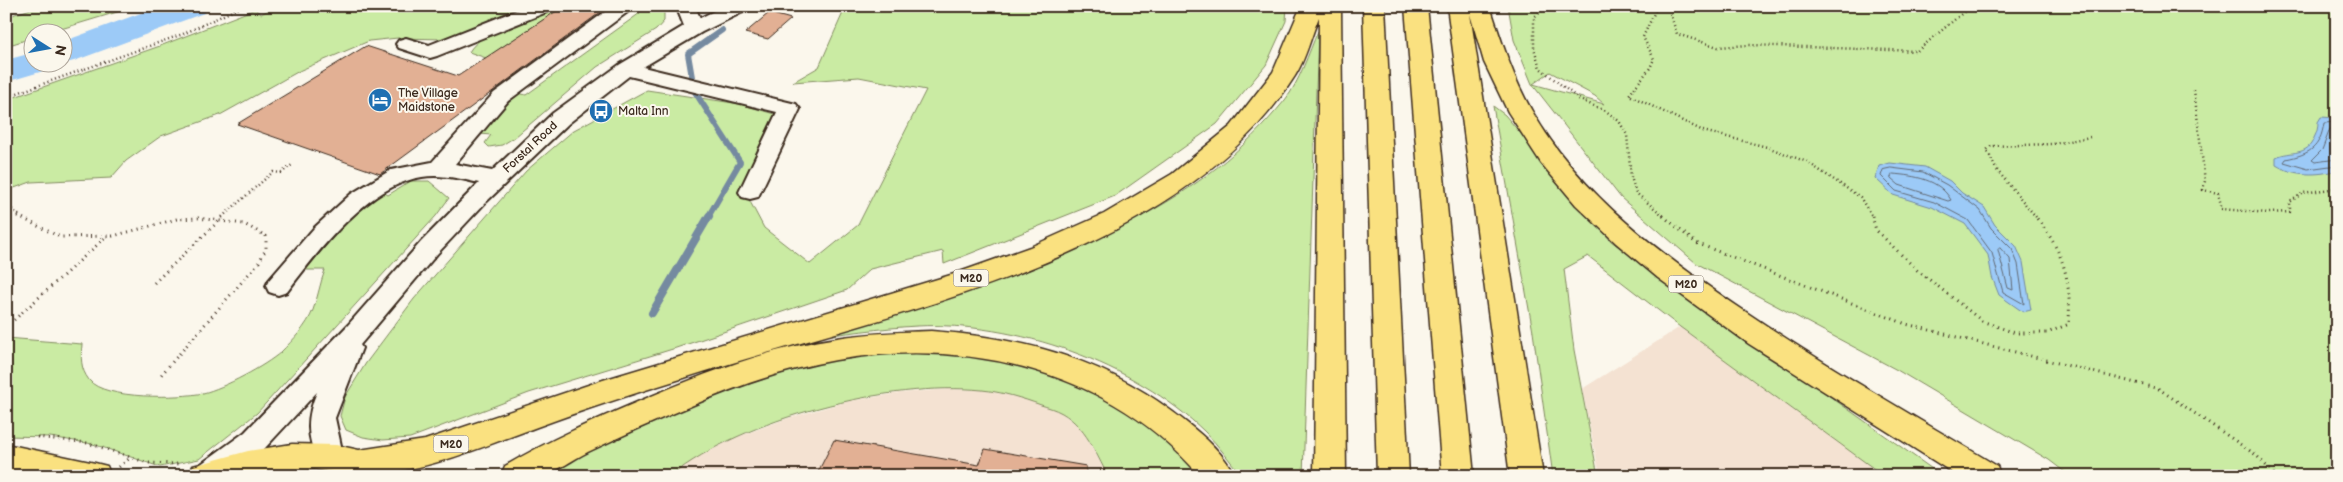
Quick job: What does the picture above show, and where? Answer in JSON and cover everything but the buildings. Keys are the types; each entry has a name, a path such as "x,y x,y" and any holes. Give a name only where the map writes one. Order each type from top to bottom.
{"highway":[{"name":"M20","path":"376,469 388,462 426,452 574,401 728,352 937,290 1044,251 1087,233 1160,194 1237,135 1257,113 1287,70 1300,43 1312,6"},
{"path":"1330,6 1330,476"},
{"path":"1374,6 1393,476"},
{"path":"1416,6 1458,476"},
{"path":"1458,6 1527,476"},
{"name":"M20","path":"1479,6 1498,69 1522,118 1553,162 1597,212 1713,305 1808,368 1985,476"},
{"path":"517,476 570,445 688,394 744,374 790,359 828,351 896,343 950,344 1022,353 1108,384 1136,401 1180,436 1219,476"},
{"path":"206,475 282,458 328,456 376,469"},
{"path":"6,457 95,476"}],"street":[{"path":"406,44 430,52 545,6"},
{"path":"686,6 696,28"},
{"name":"Forstal Road","path":"206,475 255,440 357,332 429,248 495,179 561,118 626,68 696,28 740,6"},
{"path":"438,169 501,97 623,8"},
{"path":"626,68 687,86 789,109 750,192"},
{"path":"278,286 326,228 367,194 406,174 418,170 438,169 495,179"},
{"name":"Forstal Road","path":"328,456 321,418 340,368 357,332"}],"path":[{"path":"6,97 183,34 243,6"},
{"path":"1548,6 1534,17 1534,48 1540,68 1561,87 1580,100 1606,111 1618,121 1627,135 1631,178 1636,193 1696,243 1906,324 2159,389 2256,455 2276,476"},
{"path":"1672,6 1670,13 1677,34 1718,47 1749,45 1917,51 1972,6"},
{"path":"1658,7 1650,19 1643,37 1654,59 1650,68 1629,95 1703,131 1767,146 1807,162 1838,180 1860,197 1871,213 1876,230 1917,270 1982,320 2015,333 2047,333 2069,324 2071,297 2063,260 2036,216 1997,170 1988,156 1987,150 1991,146 2053,144 2090,137"},
{"path":"2194,90 2195,112 2205,181 2203,190 2218,193 2222,209 2268,213 2290,212 2290,202 2303,193 2337,188"},
{"path":"154,283 219,220 273,172 281,173 292,165"},
{"path":"6,204 16,215 55,235 106,237 133,232 177,219 198,218 244,224 262,232 268,242 266,251 226,301 161,375"},
{"path":"14,320 106,237"},
{"path":"33,437 50,437 93,444 130,458"}],"shaded area":[{"path":"1680,327 1884,476 1600,476 1582,389"},
{"path":"949,389 983,390 1022,398 1061,412 1082,429 1108,476 671,476 685,464 734,438 788,418 849,401 899,393"}],"green space":[{"path":"40,6 137,6 72,26 72,22 22,22 22,41 6,46 6,17"},
{"path":"277,6 531,6 445,39 398,38 369,41 301,70 220,115 161,136 126,161 111,178 31,182 6,191 6,100 160,46 255,9 261,14"},
{"path":"555,6 564,6 486,58 469,52 475,44 495,30"},
{"path":"619,6 664,6 664,21 656,30 597,67 515,137 502,145 489,147 485,143 491,135 480,134 518,93 526,95 640,13"},
{"path":"846,6 1287,6 1286,21 1266,65 1217,124 1115,196 944,264 943,251 870,269 847,290 676,348 529,393 410,438 383,440 363,437 346,430 340,416 345,397 366,363 414,299 526,171 574,130 647,90 740,104 781,116 745,192 764,228 810,264 858,225 926,90 859,77 793,82 819,67"},
{"path":"1508,6 2337,6 2337,476 2070,476 2049,460 1897,370 1696,263 1621,198 1532,84 1514,40","holes":["1550,72 1595,96 1604,104 1533,84"]},
{"path":"1318,31 1303,476 1242,476 1205,432 1176,407 1144,386 1109,367 1071,351 1032,339 955,326 917,326 807,338 1012,271 1056,254 1099,237 1140,217 1179,194 1217,168 1252,136 1285,100 1299,76"},
{"path":"1493,106 1505,115 1611,241 1942,476 1884,476 1680,327 1588,256 1564,269 1574,350 1598,476 1553,476 1533,332"},
{"path":"411,181 429,181 449,198 436,216 257,413 199,459 160,467 93,444 50,437 6,436 6,338 82,344 82,363 86,376 97,387 110,391 143,396 192,395 233,382 265,364 281,352 303,327 315,305 325,270 302,270 328,237 359,207 383,192 388,195"},
{"path":"934,351 1019,364 1096,392 1166,437 1200,476 1108,476 1084,433 1062,413 1027,400 997,392 945,389 905,391 862,398 819,408 777,421 737,437 701,455 671,476 536,476 663,415 762,377 812,364 847,358"}],"water":[{"path":"2321,117 2337,118 2337,170 2306,174 2283,169 2276,165 2276,157 2303,151 2311,144"},
{"path":"1890,163 1925,167 1950,181 1962,193 1984,207 1995,225 2016,246 2023,262 2031,310 2023,312 1999,295 1992,277 1988,255 1965,224 1932,207 1893,195 1875,178 1879,166"}],"waterway":[{"path":"72,50 192,6"},
{"path":"693,83 688,54 722,30"},
{"path":"6,71 22,66"},
{"path":"695,92 740,162 708,217"},
{"path":"652,313 709,216"}],"place":[{"name":"The Village Maidstone","path":"380,100"},
{"name":"Malta Inn","path":"601,111"}]}
